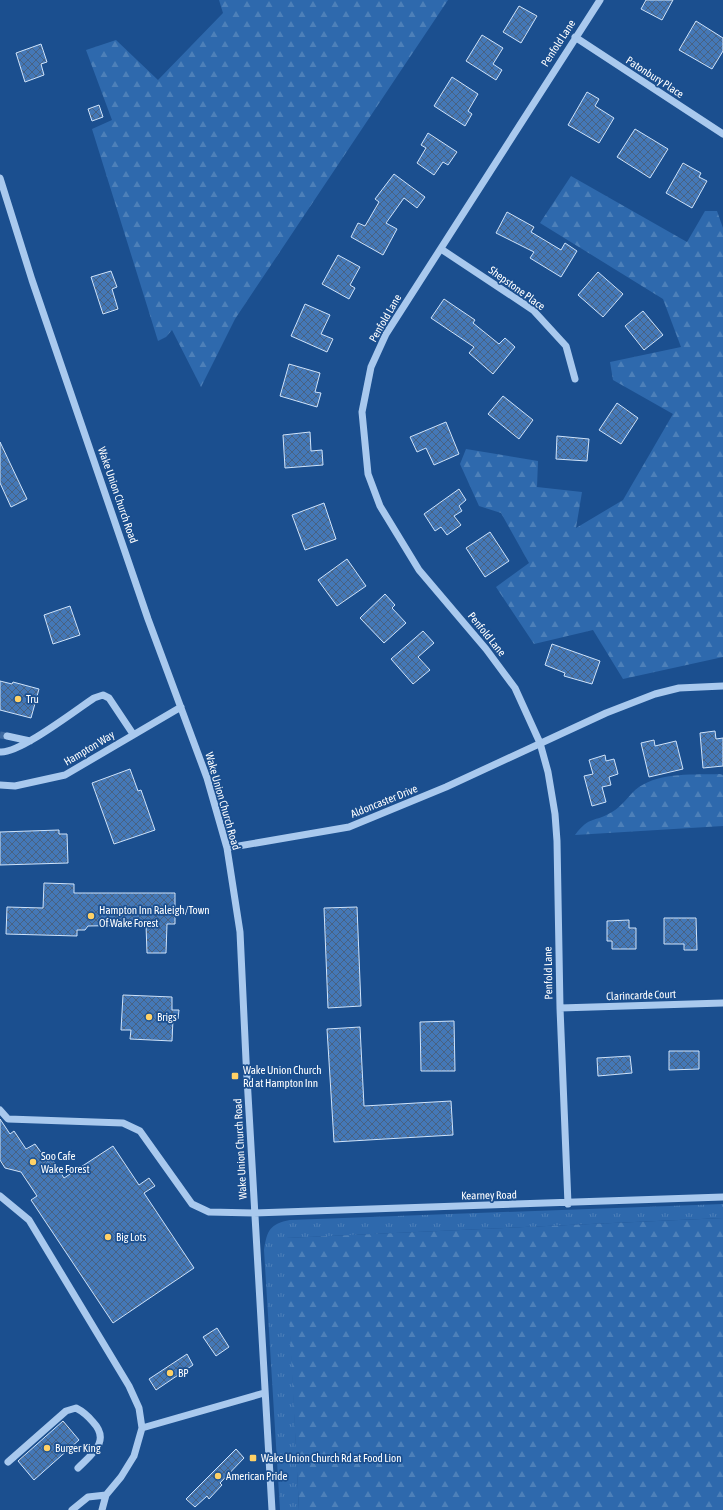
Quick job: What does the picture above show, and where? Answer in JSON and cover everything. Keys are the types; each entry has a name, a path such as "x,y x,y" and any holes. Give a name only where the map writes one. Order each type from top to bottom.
{"street":[{"name":"Penfold Lane","path":"568,1204 560,1008 556,814 548,772 540,743 515,688 486,649 419,570 380,506 368,474 362,412 371,367 386,334 600,0"},
{"name":"Patonbury Place","path":"575,37 723,134"},
{"name":"Wake Union Church Road","path":"0,178 32,280 148,619 207,778 227,848 240,932 254,1213 272,1510"},
{"name":"Shepstone Place","path":"441,249 533,310 566,346 575,379"},
{"path":"540,743 606,713 655,694 678,688 723,686"},
{"path":"0,752 15,749 30,741 94,698 103,695 109,698 133,734"},
{"name":"Hampton Way","path":"0,785 15,786 65,775 181,707"},
{"path":"7,736 30,741"},
{"name":"Aldoncaster Drive","path":"227,848 349,827 446,787 540,743"},
{"name":"Clarincarde Court","path":"560,1008 723,1003"},
{"name":"Kearney Road","path":"0,1110 8,1119 123,1123 140,1131 192,1204 209,1212 254,1213 568,1204 723,1197"},
{"path":"0,1196 29,1220 129,1386 139,1408 142,1428 134,1456 121,1477 106,1496 102,1510"},
{"path":"142,1428 264,1393"},
{"path":"8,1462 66,1411 76,1408 85,1413 98,1427 102,1435 100,1444 95,1451 78,1468"},
{"path":"72,1510 88,1497 106,1496"}],"green space":[{"path":"219,0 448,0 235,319 201,387 172,330 166,337 158,341 92,129 112,120 86,50 116,40 158,80 223,13"},
{"path":"571,176 687,242 705,211 717,211 723,228 723,657 623,679 593,630 534,644 496,587 529,563 501,513 479,506 460,464 466,449 538,461 537,487 582,492 576,528 623,500 673,414 613,380 610,362 681,347 663,299 540,223"},
{"path":"678,775 723,775 723,826 575,835 589,822 616,809 635,790 648,782"},
{"path":"723,1204 723,1218 286,1238 299,1510 280,1510 264,1250 268,1233 274,1226 290,1220"},
{"path":"723,1218 723,1510 299,1510 285,1238"}],"building":[{"path":"646,0 673,0 662,20 641,9"},
{"path":"519,6 537,16 521,43 503,32"},
{"path":"696,21 723,38 723,51 712,69 679,50"},
{"path":"482,35 503,48 493,64 502,70 496,80 466,61"},
{"path":"41,44 47,62 41,64 44,75 25,82 16,53"},
{"path":"452,77 478,94 468,111 472,114 465,126 434,106"},
{"path":"587,92 599,99 595,106 614,118 599,143 568,125"},
{"path":"99,105 103,117 92,121 88,109"},
{"path":"635,129 668,149 650,178 617,157"},
{"path":"428,133 457,152 448,165 443,162 434,175 417,163 426,148 421,145"},
{"path":"683,163 701,173 699,177 707,181 692,208 666,193"},
{"path":"394,174 425,197 417,208 404,198 386,223 397,229 383,255 351,237 358,223 365,226 379,202 375,199"},
{"path":"507,212 534,227 531,232 561,250 565,243 577,251 561,277 530,258 534,252 496,233"},
{"path":"338,255 360,267 350,285 355,288 349,299 322,284"},
{"path":"111,271 117,287 112,289 118,309 103,314 91,277"},
{"path":"598,272 623,294 603,317 578,295"},
{"path":"444,299 475,320 473,323 499,344 505,338 515,347 493,374 469,353 474,347 431,318"},
{"path":"305,304 330,315 321,334 333,339 327,352 291,336"},
{"path":"643,311 663,335 644,350 625,326"},
{"path":"289,364 320,373 315,392 321,393 317,407 280,396"},
{"path":"503,396 533,420 519,439 488,414"},
{"path":"617,403 638,418 621,444 599,430"},
{"path":"446,422 459,454 434,465 426,448 417,452 410,437"},
{"path":"310,432 311,451 322,450 323,465 285,468 283,435"},
{"path":"557,436 589,439 587,461 556,459"},
{"path":"0,442 27,499 11,507 0,483"},
{"path":"459,489 466,500 459,506 462,511 454,516 461,525 447,535 441,527 435,531 424,514"},
{"path":"324,503 336,539 305,550 292,515"},
{"path":"490,532 509,561 485,577 466,548"},
{"path":"347,559 366,586 337,606 318,580"},
{"path":"385,594 395,605 392,608 406,623 384,643 360,618"},
{"path":"70,606 80,635 53,644 44,615"},
{"path":"423,631 434,643 418,657 430,670 413,684 391,659"},
{"path":"552,644 600,661 592,684 564,676 565,673 545,665"},
{"name":"Tru","path":"0,681 12,684 13,682 39,689 31,718 0,710"},
{"path":"715,731 716,739 723,738 723,766 703,768 700,733"},
{"path":"654,740 655,746 676,741 683,769 649,777 641,743"},
{"path":"605,755 606,761 614,759 618,774 609,777 611,785 602,787 606,802 592,806 584,776 593,774 589,760"},
{"path":"130,769 138,791 141,790 155,830 114,844 92,783"},
{"path":"59,830 59,834 67,834 68,863 0,865 0,832"},
{"name":"Hampton Inn Raleigh/Town Of Wake Forest","path":"44,883 74,884 74,893 175,893 175,924 167,924 166,953 147,953 146,925 88,926 85,930 77,930 77,936 6,934 7,907 43,908"},
{"path":"357,907 361,1006 328,1008 324,908"},
{"path":"664,918 696,918 697,950 684,950 684,944 664,944"},
{"path":"629,920 629,928 636,928 636,949 612,949 612,941 607,941 607,921"},
{"path":"123,995 172,997 172,1010 179,1010 178,1019 173,1019 172,1041 130,1039 131,1030 121,1030"},
{"path":"454,1021 455,1071 421,1071 420,1022"},
{"path":"360,1027 364,1106 451,1101 453,1135 334,1142 327,1029"},
{"path":"669,1051 699,1051 699,1069 669,1070"},
{"path":"630,1056 632,1073 598,1076 597,1058"},
{"path":"0,1119 10,1134 14,1131 26,1149 35,1144 48,1162 52,1159 64,1178 113,1146 139,1185 149,1178 155,1186 144,1193 194,1268 113,1323 31,1200 37,1196 21,1172 5,1168 0,1160"},
{"path":"217,1328 229,1347 216,1356 203,1337"},
{"path":"187,1354 193,1365 156,1390 149,1379"},
{"path":"63,1421 79,1440 34,1480 18,1461"},
{"name":"American Pride","path":"236,1449 244,1458 220,1483 222,1485 209,1499 207,1496 195,1507 186,1499"}],"tunnel":[{"path":"0,735 7,736"}],"place":[{"name":"Tru","path":"18,699"},
{"name":"Hampton Inn Raleigh/Town Of Wake Forest","path":"91,916"},
{"name":"Brigs","path":"149,1017"},
{"name":"Wake Union Church Rd at Hampton Inn","path":"235,1076"},
{"name":"Soo Cafe Wake Forest","path":"33,1162"},
{"name":"Big Lots","path":"108,1237"},
{"name":"BP","path":"170,1373"},
{"name":"Burger King","path":"47,1448"},
{"name":"Wake Union Church Rd at Food Lion","path":"253,1458"},
{"name":"American Pride","path":"218,1476"}]}
